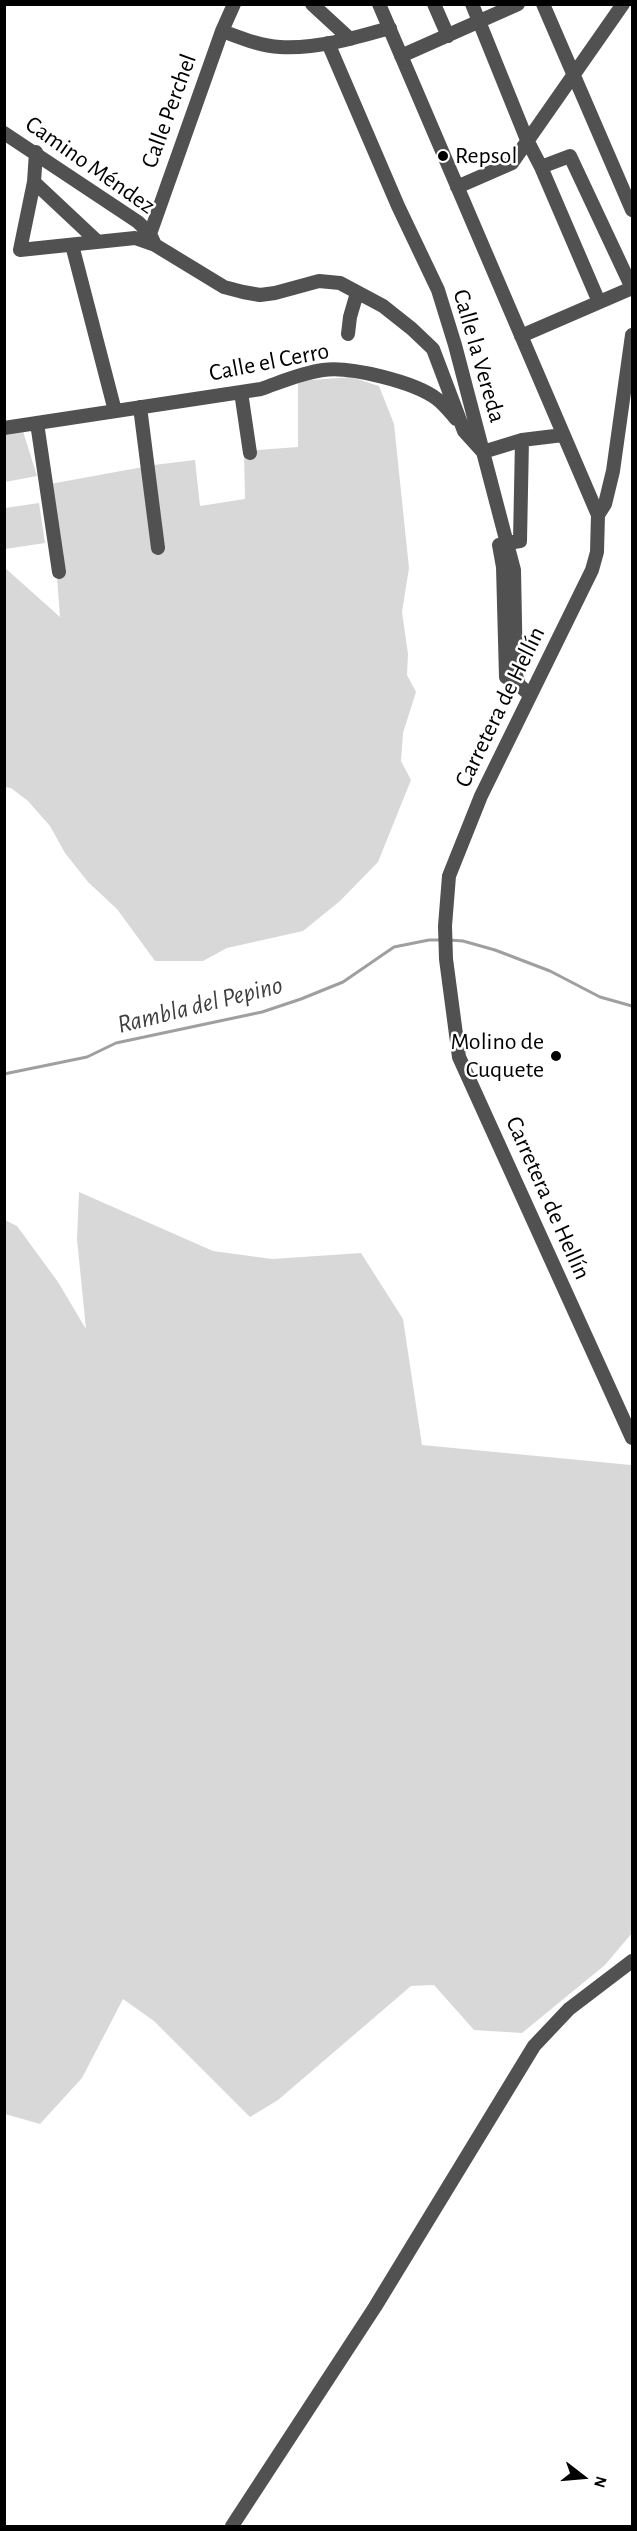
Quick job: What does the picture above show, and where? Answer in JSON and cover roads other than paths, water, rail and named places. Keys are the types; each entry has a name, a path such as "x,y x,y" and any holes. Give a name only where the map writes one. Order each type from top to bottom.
{"street":[{"name":"Calle Perchel","path":"152,240 222,31 234,4"},
{"path":"312,4 350,39"},
{"name":"Carretera de Hellín","path":"380,4 598,515 597,552 592,570 524,690 449,876 445,926 446,959 459,1057 633,1438"},
{"path":"434,4 448,36"},
{"path":"472,4 527,140 541,167 599,302"},
{"path":"543,4 633,210"},
{"path":"457,187 512,163 623,4"},
{"path":"401,56 511,6"},
{"path":"222,31 248,41 279,47 328,43 390,28"},
{"name":"Calle la Vereda","path":"328,43 398,206 438,290 514,570 516,675 524,690"},
{"name":"Camino Méndez","path":"4,133 36,152 138,222 152,240"},
{"path":"36,152 34,182 20,250 135,238 152,240 224,287 243,292 260,295 275,293 319,281 340,284 383,306 433,349 461,425 483,452 522,440 563,435"},
{"path":"521,336 632,288 570,156 541,167"},
{"path":"34,182 98,242"},
{"path":"72,245 115,411"},
{"name":"Calle el Cerro","path":"348,334 350,316 357,293"},
{"path":"598,515 605,504 613,471 633,335"},
{"name":"Calle el Cerro","path":"4,428 261,389 296,376 323,370 351,369 421,390 436,398 461,425"},
{"path":"241,392 250,453"},
{"path":"140,407 158,548"},
{"path":"37,423 59,572"},
{"path":"508,543 520,541 522,440"},
{"path":"497,512 503,567 506,677 524,690"},
{"path":"232,2526 375,2307 534,2046 569,2009 633,1961"}],"waterway":[{"name":"Rambla del Pepino","path":"4,1074 87,1057 116,1043 262,1012 343,982 394,947 429,940 443,940"},
{"name":"Rambla del Pepino","path":"449,940 463,941 495,950 550,971 600,997 632,1006"}],"place":[{"name":"Repsol","path":"443,156"},
{"name":"Molino de Cuquete","path":"556,1056"}]}
